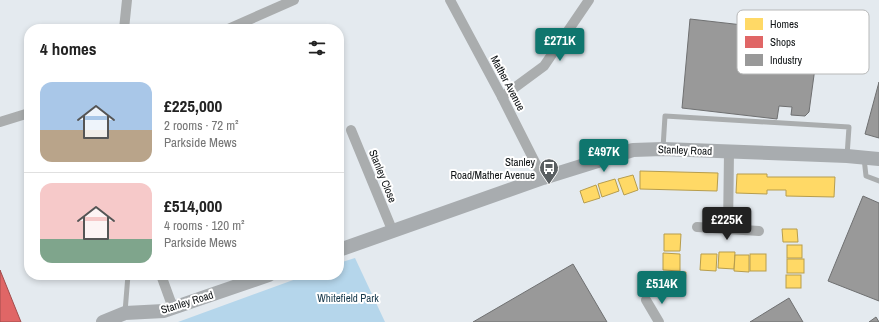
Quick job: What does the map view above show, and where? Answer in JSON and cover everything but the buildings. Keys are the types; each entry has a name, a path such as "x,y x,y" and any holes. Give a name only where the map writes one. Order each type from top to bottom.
{"street":[{"path":"125,24 127,0"},
{"path":"239,24 294,0"},
{"name":"Mather Avenue","path":"450,0 543,178"},
{"path":"502,97 544,66 589,0"},
{"path":"0,122 24,115"},
{"name":"Stanley Close","path":"351,130 393,232"},
{"name":"Stanley Road","path":"344,248 543,178 633,150 663,149 847,156 879,159"},
{"path":"728,230 729,152"},
{"path":"697,227 759,231"},
{"path":"163,280 173,308"},
{"name":"Stanley Road","path":"103,322 125,313 164,311 254,280"},
{"path":"646,300 659,322"}],"lane":[{"path":"663,149 665,116 849,127 847,156"},
{"path":"864,157 866,176 879,181"},
{"path":"125,313 128,280"}],"green space":[{"name":"Whitefield Park","path":"355,258 385,322 178,322 293,280 344,280 344,261"}],"place":[{"name":"Stanley Road/Mather Avenue","path":"549,185"}]}
